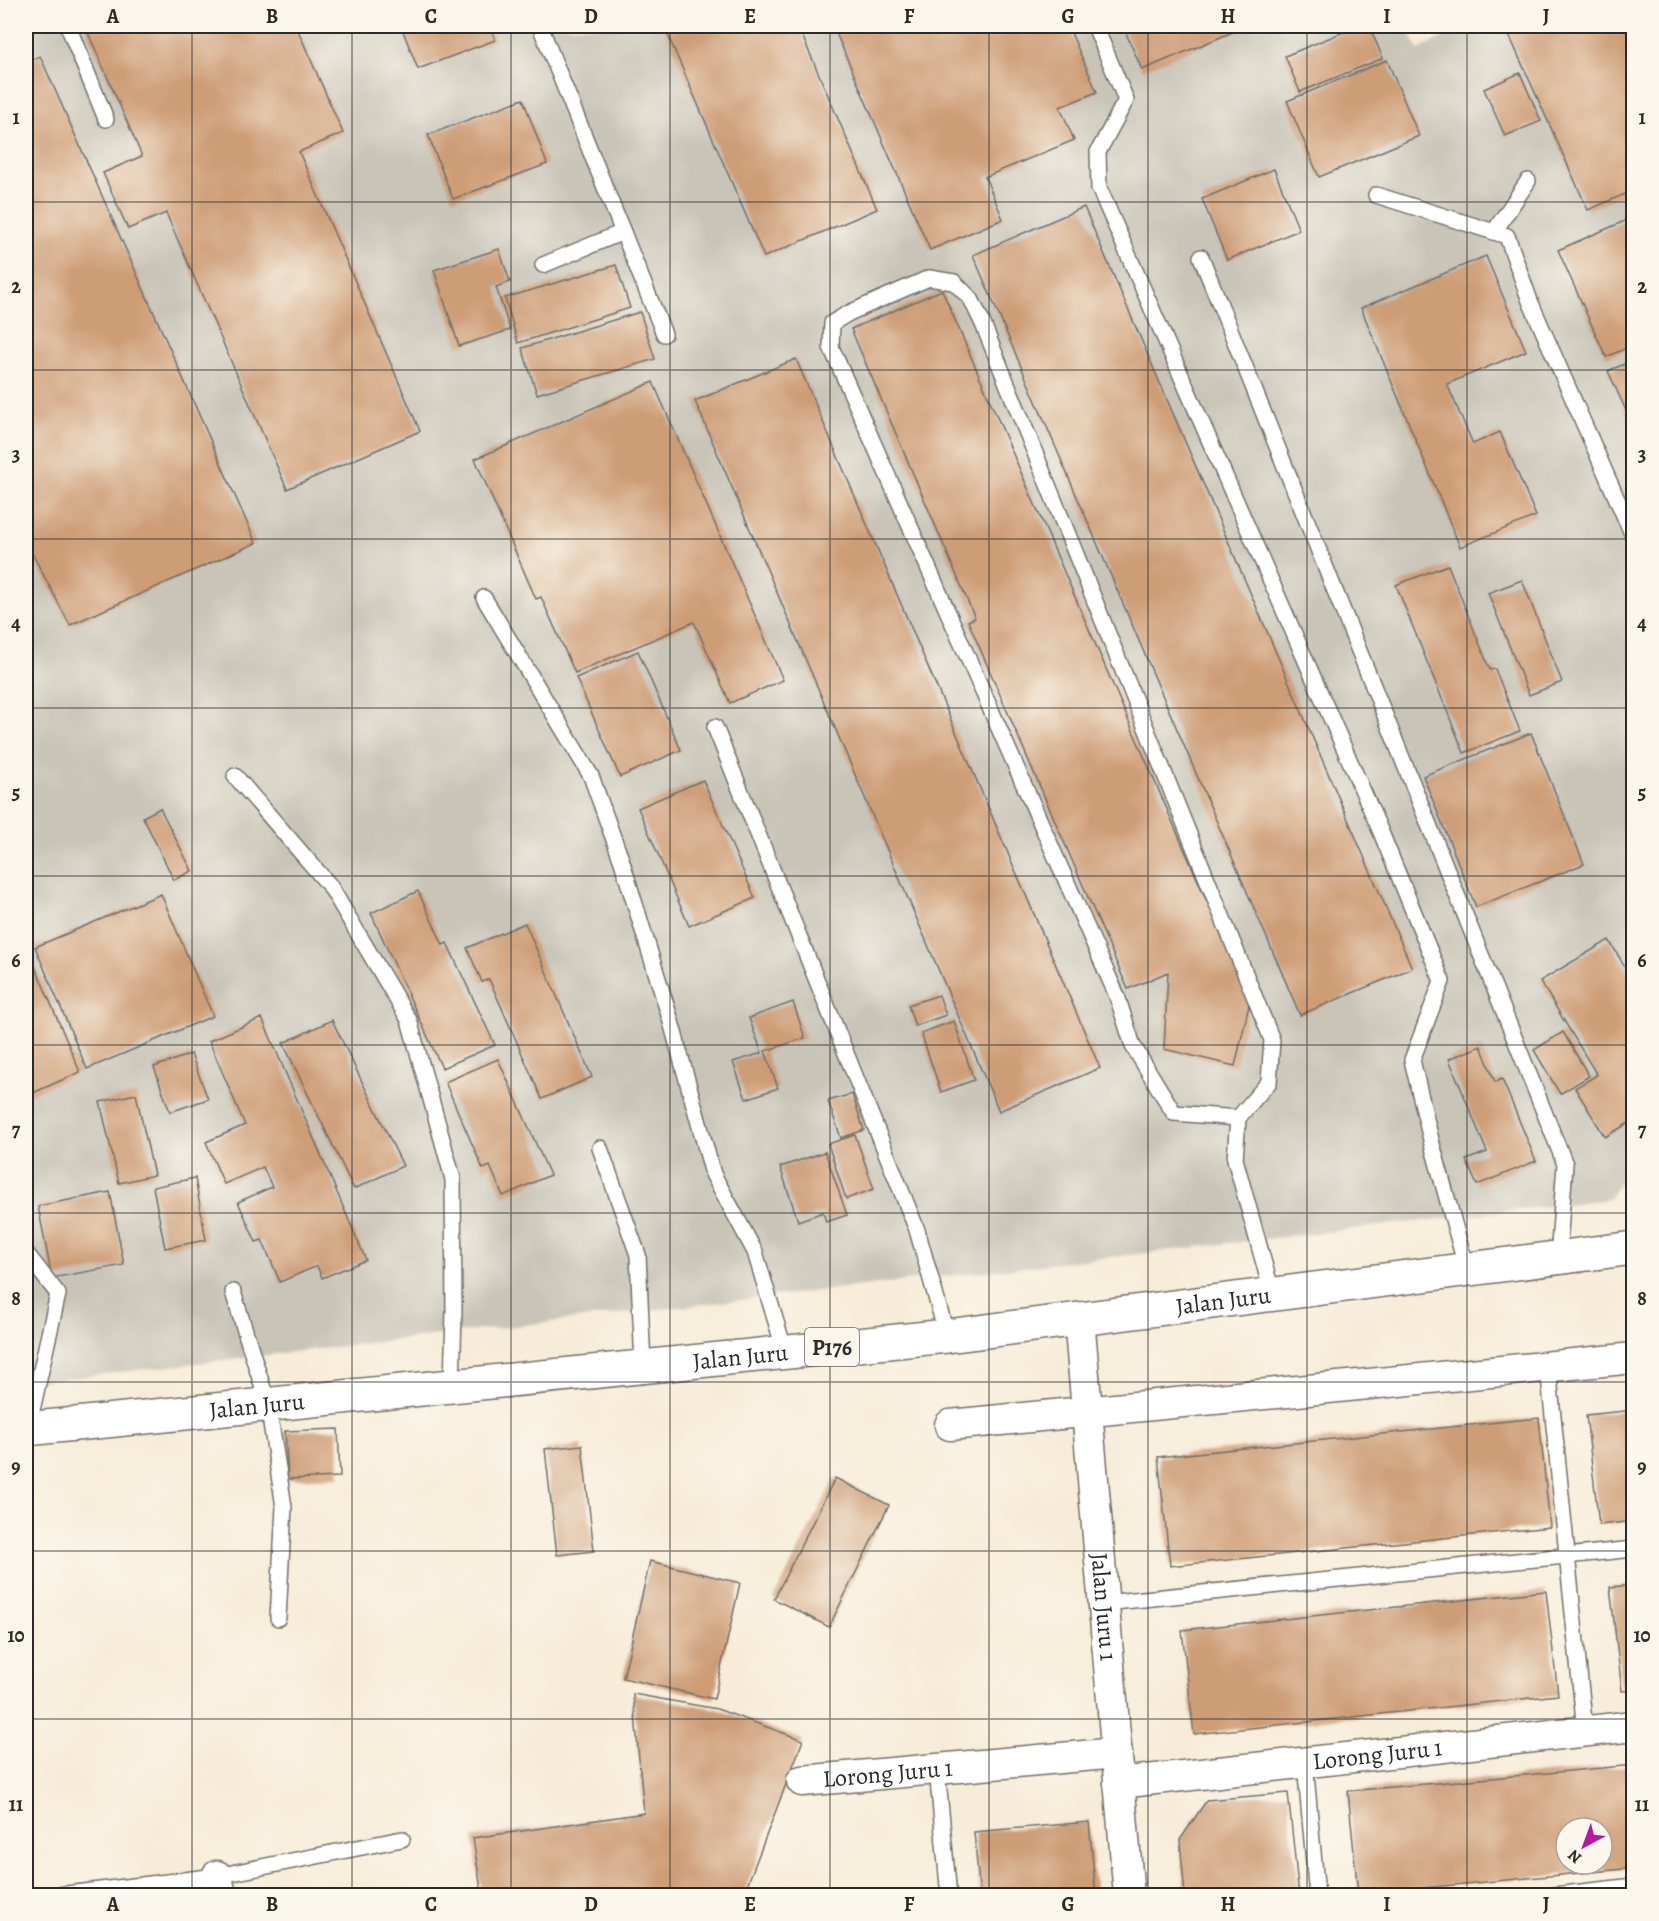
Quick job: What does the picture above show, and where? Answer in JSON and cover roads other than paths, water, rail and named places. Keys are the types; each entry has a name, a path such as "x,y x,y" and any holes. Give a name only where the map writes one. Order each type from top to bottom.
{"main road":[{"name":"Jalan Juru","path":"27,1428 947,1336 1634,1248"}],"street":[{"name":"Jalan Juru 1","path":"1079,1318 1129,1896"},
{"path":"950,1425 1634,1358"},
{"name":"Lorong Juru 1","path":"1119,1783 1634,1726"},
{"name":"Lorong Juru 1","path":"802,1781 1117,1753"}],"lane":[{"path":"68,26 106,119"},
{"path":"540,26 664,334"},
{"path":"1095,26 1126,99 1098,152 1099,188 1380,830 1442,981 1412,1060 1432,1144 1467,1270"},
{"path":"1494,232 1528,181"},
{"path":"1376,195 1507,236 1530,301 1634,538"},
{"path":"543,265 623,232"},
{"path":"1201,257 1565,1164 1558,1259"},
{"path":"1238,1118 1174,1113 1133,1046 1112,985 831,347 832,323 849,313 929,278 954,282 971,299 983,324 1272,1040 1269,1082 1238,1118 1234,1159 1273,1296"},
{"path":"484,598 591,776 629,884 670,1018 713,1174 755,1252 785,1352"},
{"path":"715,727 917,1230 947,1336"},
{"path":"235,776 330,885 409,1020 453,1179 452,1386"},
{"path":"600,1148 638,1255 642,1366"},
{"path":"26,1253 58,1294 27,1428"},
{"path":"233,1292 268,1404 284,1507 278,1618"},
{"path":"1548,1367 1585,1731"},
{"path":"1104,1603 1634,1549"},
{"path":"1305,1762 1317,1896"},
{"path":"937,1770 949,1896"},
{"path":"50,1896 219,1886 402,1839"},
{"path":"1546,1896 1634,1886"}]}
